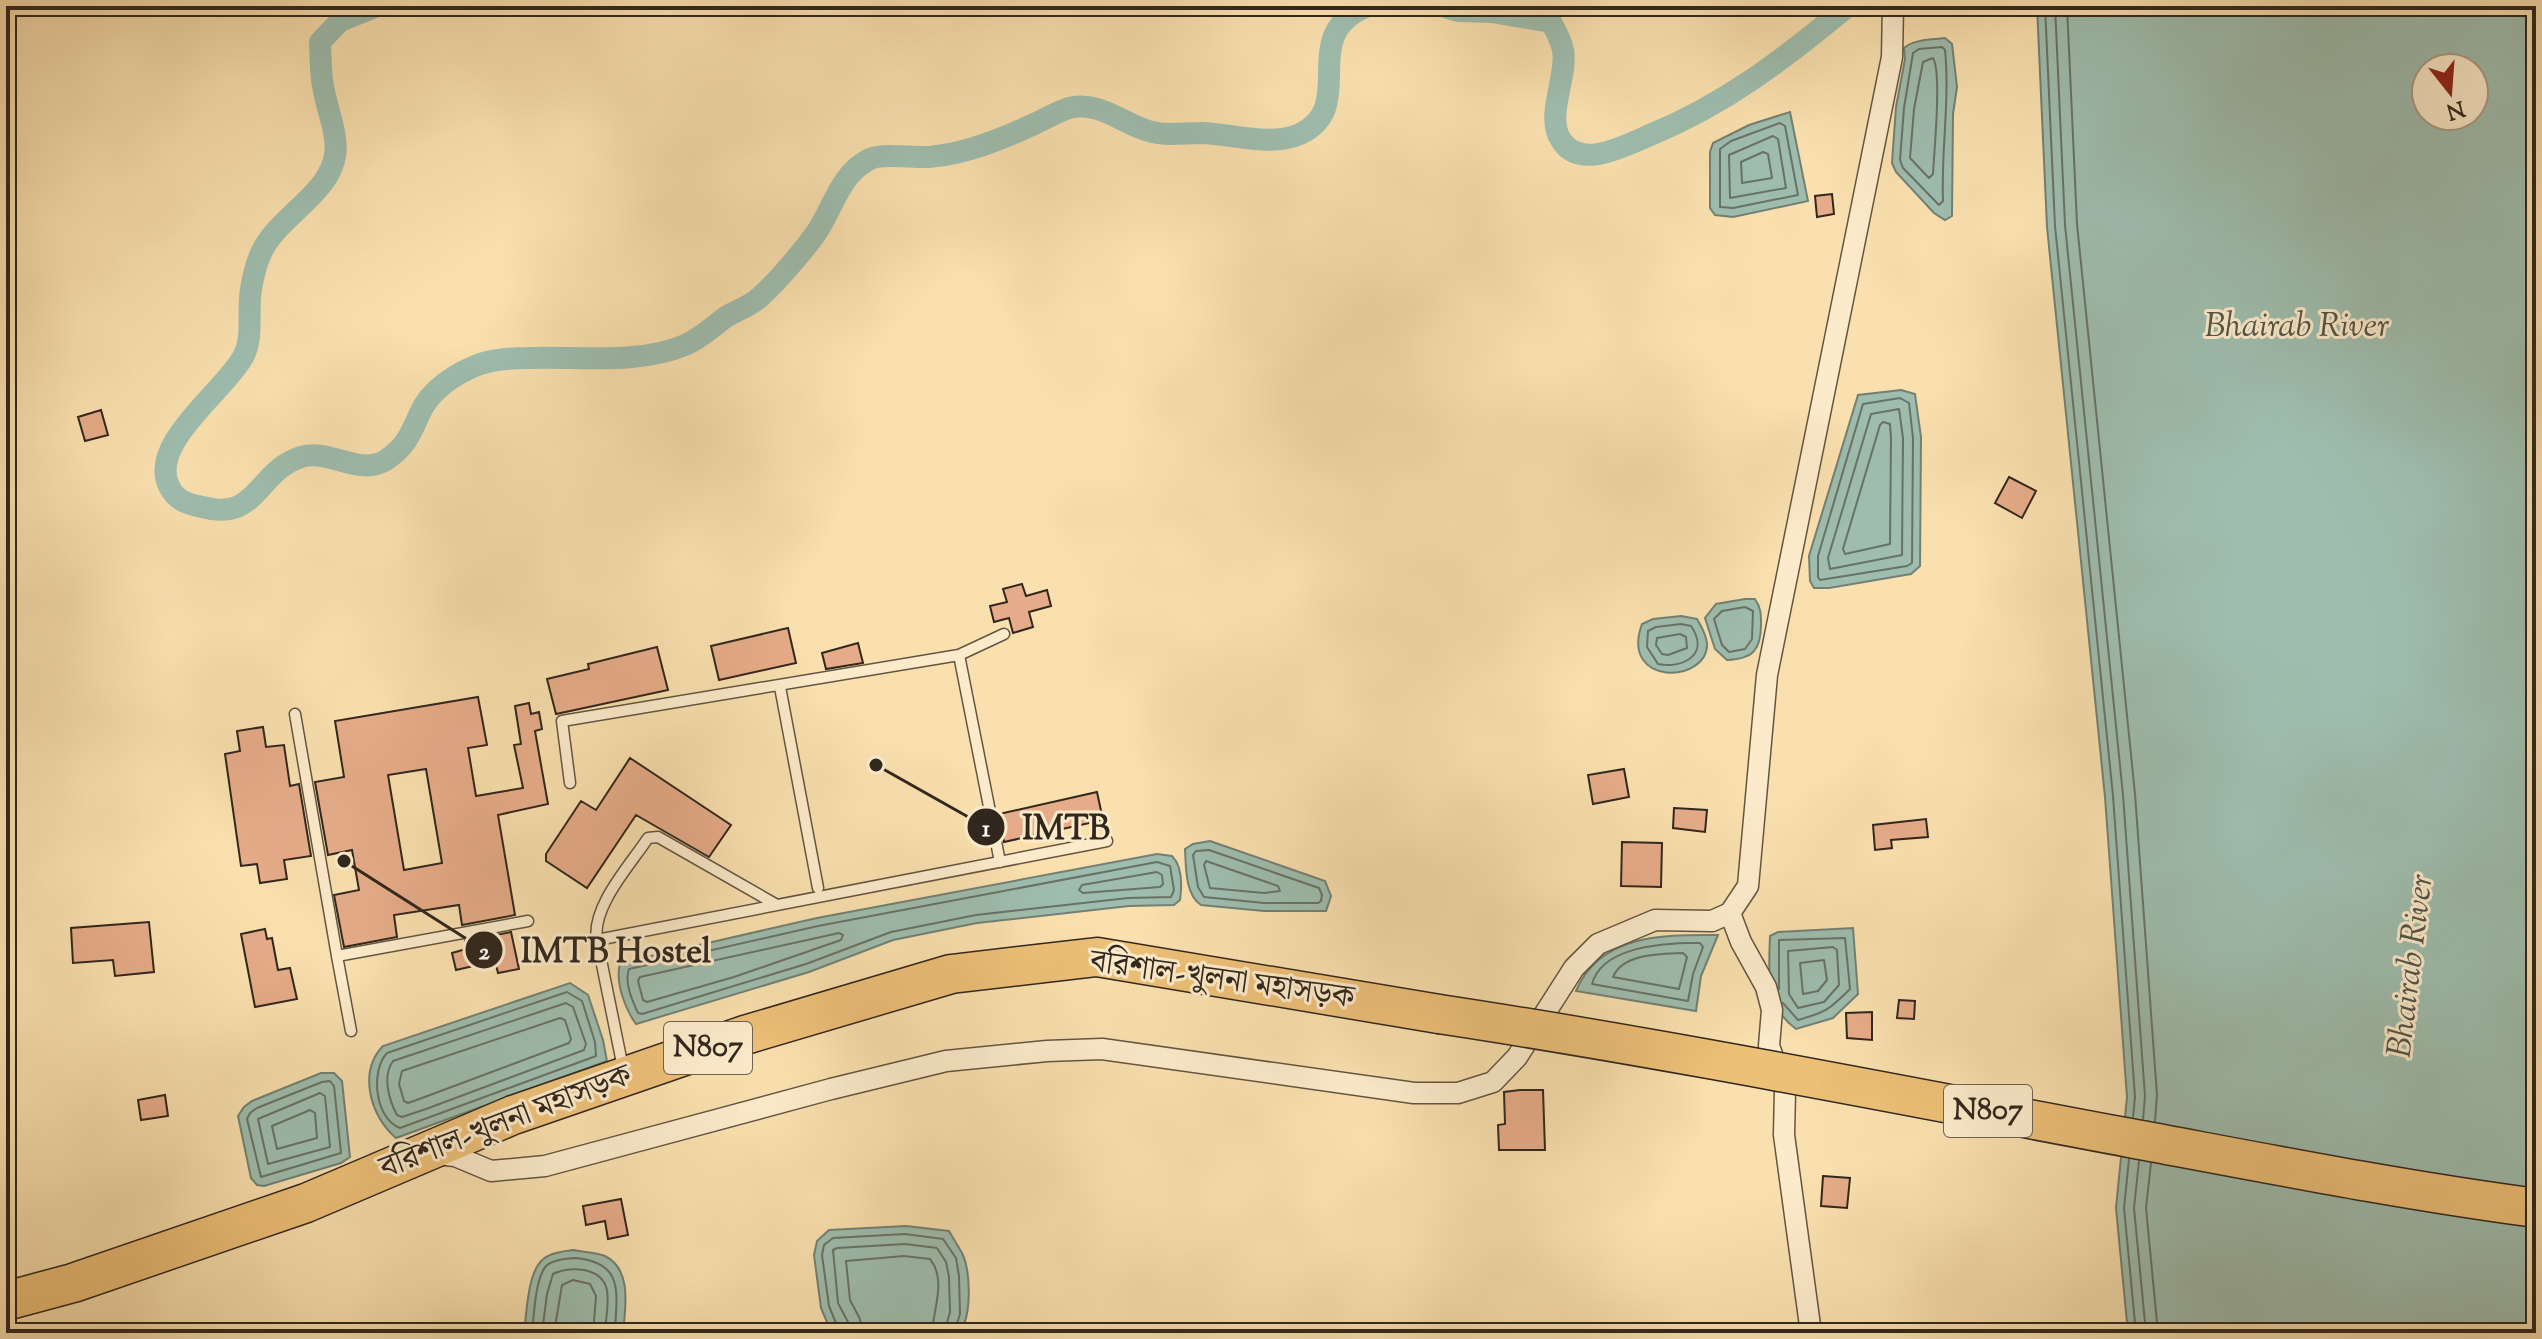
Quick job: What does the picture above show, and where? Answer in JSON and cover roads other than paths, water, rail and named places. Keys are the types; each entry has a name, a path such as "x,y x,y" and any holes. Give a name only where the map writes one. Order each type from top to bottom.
{"highway":[{"name":"বরিশাল-খুলনা মহাসড়ক","path":"6,1301 73,1283 306,1203 513,1115 745,1035 951,974 1097,957 1539,1029 2420,1193 2536,1208"}],"street":[{"path":"424,1152 455,1156 491,1171 545,1166 946,1061 1047,1051 1102,1049 1414,1093 1458,1093 1493,1082 1509,1065 1574,968 1598,944 1655,920 1712,921 1730,913 1748,886 1767,675 1892,57 1893,6"},
{"path":"1730,913 1741,942 1766,987 1772,1010 1769,1046 1785,1090 1784,1135 1811,1333"}],"lane":[{"path":"570,783 562,721 959,655 1004,634"},
{"path":"959,655 1000,862"},
{"path":"780,687 818,888"},
{"path":"295,714 351,1031"},
{"path":"622,1063 595,930 599,911 648,838 658,837 777,905"},
{"path":"597,940 1107,841"},
{"path":"337,956 528,921"}],"water":[{"name":"Bhairab River","path":"2037,6 2536,6 2536,1333 2128,1333 2116,1208 2127,1097 2105,797 2047,227"},
{"path":"1945,38 1952,44 1957,87 1953,114 1952,216 1945,220 1934,213 1896,172 1892,163 1904,48 1918,41"},
{"path":"1790,112 1808,201 1733,217 1715,215 1710,208 1710,152 1713,143 1749,125"},
{"path":"1901,390 1915,394 1921,437 1920,566 1911,574 1814,588 1810,581 1809,556 1858,395"},
{"path":"1755,599 1760,608 1757,647 1743,658 1727,660 1715,649 1705,618 1716,604"},
{"path":"1681,616 1697,619 1700,624 1707,643 1704,657 1681,672 1653,669 1643,659 1638,645 1642,624 1653,619"},
{"path":"1210,841 1325,881 1331,896 1326,911 1264,911 1201,905 1189,887 1185,849"},
{"path":"1157,854 1172,856 1178,866 1181,895 1174,905 1129,906 977,923 893,940 809,972 636,1024 622,995 620,963 817,918"},
{"path":"1853,928 1858,994 1833,1018 1796,1029 1778,1010 1773,999 1769,975 1770,936 1778,932"},
{"path":"1718,935 1701,976 1696,1011 1576,991 1587,972 1601,958 1618,948 1656,937"},
{"path":"570,983 588,995 607,1061 396,1138 387,1129 374,1106 369,1081 375,1057 383,1046"},
{"path":"321,1073 334,1073 342,1081 350,1157 341,1163 264,1186 257,1185 251,1178 238,1116 252,1101"},
{"path":"906,1226 949,1231 962,1253 969,1294 966,1316 959,1333 836,1333 829,1327 821,1308 814,1255 817,1241 829,1230"},
{"path":"573,1250 605,1256 620,1271 626,1302 623,1333 524,1333 529,1290 536,1269 548,1256"}],"waterway":[{"path":"377,6 340,21 320,42 321,73 335,139 334,161 321,185 274,233 262,251 251,289 248,341 243,357 190,420 169,454 165,471 170,488 188,503 221,510 235,507 256,493 286,464 301,457 322,456 365,465 386,460 403,445 430,397 453,377 480,364 516,358 648,355 691,342 756,300 774,283 818,230 852,172 875,157 929,157 969,150 1069,108 1079,107 1098,109 1157,133 1202,133 1264,140 1300,134 1317,122 1326,106 1330,51 1335,34 1347,18 1368,6"},
{"path":"1442,6 1458,11 1492,12 1551,22 1561,43 1564,60 1556,108 1557,130 1569,149 1591,155 1629,144 1704,109 1778,61 1848,6"}],"place":[{"name":"IMTB","path":"876,765"},
{"name":"IMTB Hostel","path":"344,861"}]}
